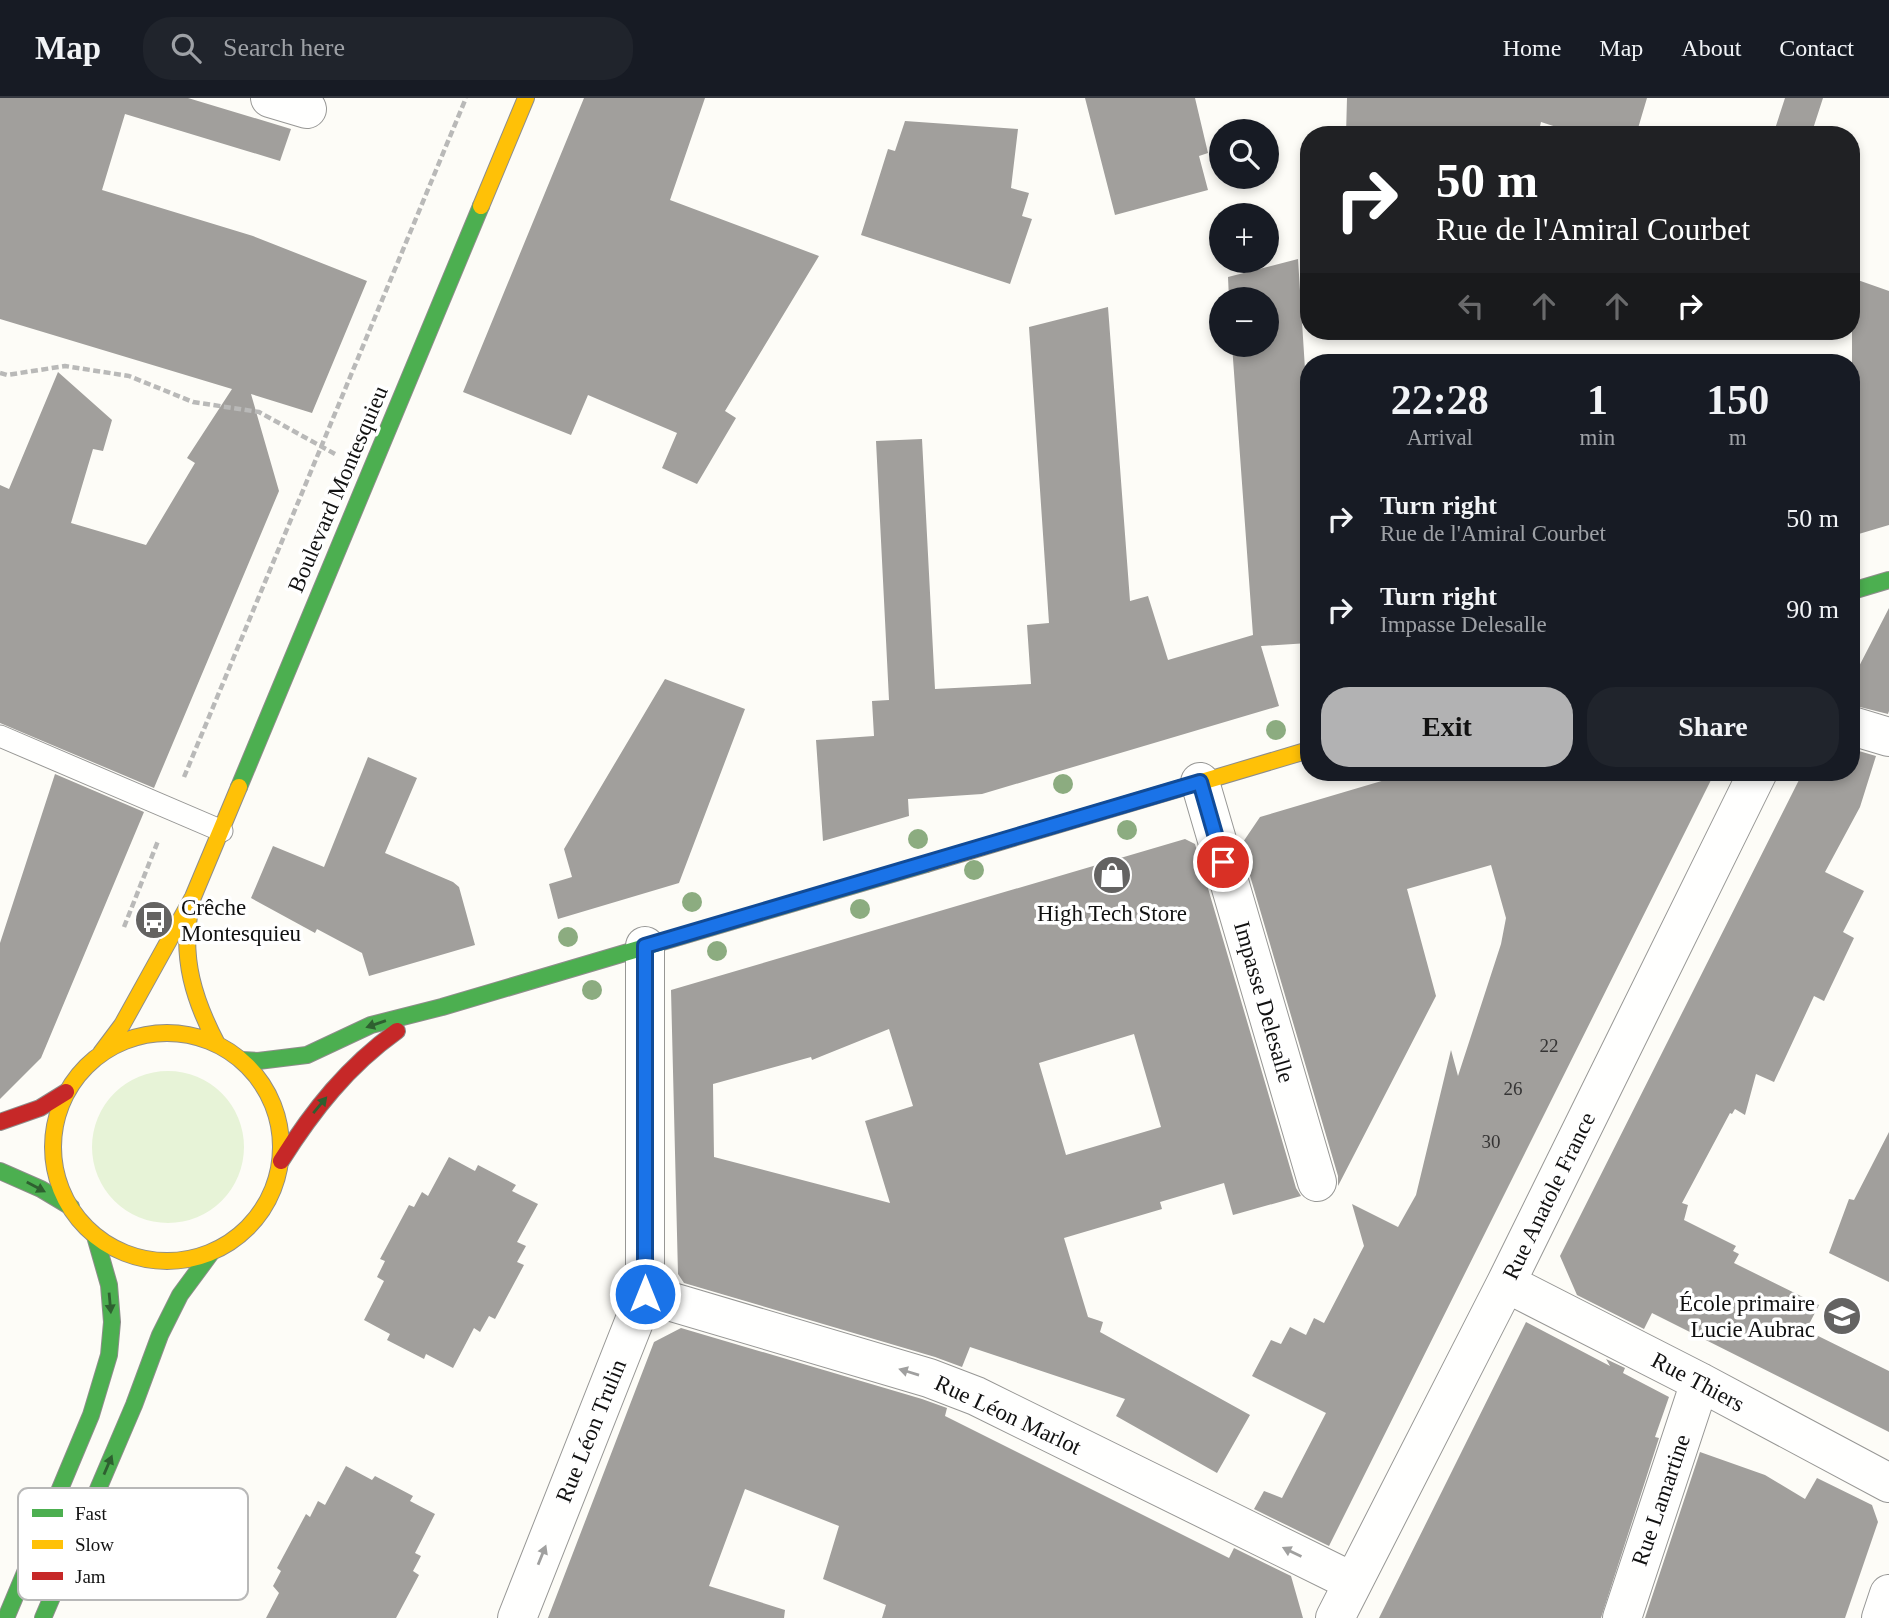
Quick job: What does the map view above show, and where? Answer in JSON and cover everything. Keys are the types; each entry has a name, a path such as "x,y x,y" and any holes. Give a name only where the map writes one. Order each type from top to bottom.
{"main road":[{"name":"Boulevard Montesquieu","path":"101,1053 122,1025 193,897 526,98"},
{"path":"1860,589 1889,580"},
{"path":"242,1060 258,1061 307,1055 371,1025 403,1015 442,1007 1300,753"},
{"name":"Boulevard Montesquieu","path":"193,897 186,937 187,967 196,1001 217,1044"},
{"path":"281,1161 310,1116 362,1056 401,1028 442,1007"},
{"path":"158,1032 188,1034 217,1044 242,1060 261,1081 274,1106 281,1133 281,1161 270,1199 234,1240 211,1253 185,1260 158,1261 118,1251 95,1236 71,1208 58,1180 53,1150 56,1120 66,1092 82,1070 101,1053 128,1039 158,1032"},
{"path":"0,1122 40,1108 66,1092"},
{"path":"0,1171 41,1189 71,1208"},
{"path":"60,1488 91,1415 109,1355 112,1322 109,1285 95,1236"},
{"path":"99,1488 160,1335 180,1295 211,1253"},
{"path":"6,1618 18,1589"},
{"path":"43,1618 51,1600"}],"street":[{"path":"271,98 307,109"},
{"path":"1860,728 1889,737"},
{"name":"Rue Anatole France","path":"1335,1618 1506,1283 1754,781"},
{"name":"Impasse Delesalle","path":"1200,782 1317,1182"},
{"name":"Rue Léon Trulin","path":"517,1618 645,1294 645,946"},
{"name":"Rue Thiers","path":"1506,1283 1889,1483"},
{"name":"Rue Léon Marlot","path":"645,1294 929,1378 976,1396 1353,1582"},
{"name":"Rue Lamartine","path":"1622,1618 1700,1382"},
{"path":"1881,1618 1889,1594"}],"lane":[{"path":"0,736 222,831"}],"path":[{"path":"122,930 466,98"},
{"path":"0,373 7,375 65,366 129,376 193,402 258,412 369,473"}],"green space":[{"path":"168,1071 197,1077 221,1094 238,1118 244,1147 238,1176 221,1200 197,1217 168,1223 139,1217 115,1200 98,1176 92,1147 98,1118 115,1094 139,1077"}],"building":[{"path":"0,98 188,98 291,129 280,161 125,114 102,190 253,236 367,281 312,413 251,394 279,491 154,788 0,723 0,485 9,489 58,372 112,420 103,451 93,449 71,523 146,545 195,463 187,458 232,389 0,319"},
{"path":"584,98 705,98 670,200 819,256 725,411 736,418 697,484 662,468 677,433 588,395 571,435 463,392"},
{"path":"1085,98 1195,98 1208,153 1199,156 1208,190 1115,215"},
{"path":"1347,98 1647,98 1639,126 1553,126 1541,122 1540,126 1346,126"},
{"path":"1785,98 1823,98 1814,126 1776,126"},
{"path":"905,121 1018,129 1011,188 1029,193 1022,216 1032,219 1010,284 861,235 888,149 895,151"},
{"path":"1298,259 1300,340 1303,340 1304,354 1300,354 1300,644 1261,646 1279,706 982,794 908,799 909,816 823,841 816,740 874,736 872,701 889,700 876,441 922,439 935,689 1031,684 1027,625 1049,623 1029,327 1108,307 1130,601 1148,596 1168,660 1253,635 1233,357 1279,357 1279,287 1228,287 1228,277 1244,273 1279,273 1279,264"},
{"path":"1860,281 1889,291 1889,525 1860,534 1860,354 1852,354 1852,340 1860,340"},
{"path":"1889,608 1888,714 1860,707 1860,664"},
{"path":"665,679 745,709 679,883 558,919 549,884 572,877 564,849"},
{"path":"1860,751 1876,756 1860,807 1825,872 1864,891 1843,932 1854,938 1824,1001 1814,996 1774,1082 1756,1074 1745,1115 1735,1109 1730,1113 1682,1203 1688,1205 1684,1220 1736,1246 1733,1251 1739,1254 1734,1263 1819,1305 1806,1330 1889,1371 1889,1432 1652,1313 1644,1329 1577,1295 1560,1256 1798,781 1860,781"},
{"path":"368,757 417,778 385,853 459,887 475,945 369,976 362,953 317,929 315,933 251,898 273,846 324,867"},
{"path":"55,774 144,812 41,1058 0,1099 0,943"},
{"path":"1382,781 1711,781 1329,1546 1254,1509 1264,1491 1282,1498 1326,1413 1252,1376 1271,1340 1281,1344 1290,1327 1306,1335 1314,1318 1324,1323 1364,1246 1352,1204 1398,1227 1416,1195 1451,1050 1458,1076 1501,944 1506,918 1491,865 1407,889 1436,996 1338,1186 1338,1176 1241,845 1260,817"},
{"path":"1185,839 1195,844 1296,1188 1301,1196 1233,1215 1224,1183 1160,1202 1162,1209 1064,1238 1088,1317 1103,1322 1100,1332 1250,1415 1217,1473 1116,1416 1125,1399 970,1347 962,1367 684,1283 678,1274 671,990","holes":["889,1029 913,1106 865,1121 890,1203 714,1157 713,1084 811,1057 812,1060","1134,1034 1161,1127 1066,1155 1039,1063"]},
{"path":"1889,1132 1889,1282 1829,1253 1849,1199 1854,1200"},
{"path":"449,1157 475,1171 478,1165 516,1185 512,1191 538,1204 517,1242 526,1246 517,1262 524,1265 495,1319 489,1316 480,1332 474,1328 453,1368 426,1354 424,1359 387,1340 390,1334 364,1320 384,1281 377,1277 385,1261 380,1259 409,1205 414,1207 422,1192 428,1196"},
{"path":"1526,1322 1610,1366 1606,1359 1625,1368 1623,1373 1669,1397 1655,1437 1659,1438 1601,1618 1379,1618"},
{"path":"681,1328 947,1408 945,1416 1229,1558 1234,1548 1291,1576 1303,1618 882,1618 886,1605 823,1579 839,1526 745,1489 709,1586 785,1610 784,1618 548,1618 654,1342"},
{"path":"1700,1452 1765,1475 1805,1499 1817,1478 1872,1505 1878,1522 1845,1618 1645,1618"},
{"path":"346,1466 372,1480 375,1476 413,1496 410,1501 435,1514 415,1553 421,1556 413,1571 419,1575 396,1618 266,1618 279,1593 273,1586 281,1571 277,1568 306,1514 310,1517 318,1501 325,1505"}],"traffic: fast":[{"path":"239,787 481,206"},
{"path":"1860,589 1889,580"},
{"path":"242,1060 258,1061 307,1055 371,1025 442,1007 926,864"},
{"path":"0,1171 41,1189 71,1207"},
{"path":"60,1488 91,1415 109,1355 112,1322 109,1285 95,1236"},
{"path":"99,1488 160,1335 180,1295 211,1253"},
{"path":"6,1618 18,1589"},
{"path":"43,1618 51,1600"}],"traffic: slow":[{"path":"481,206 526,98"},
{"path":"926,864 1300,753"},
{"path":"101,1053 122,1025 193,897 239,787"},
{"path":"190,909 187,945 191,979 217,1044"},
{"path":"178,1033 211,1041 248,1066 273,1103 281,1147 273,1191 248,1228 231,1242 200,1257 156,1261 134,1257 113,1248 79,1220 66,1201 57,1180 53,1136 57,1114 66,1093 94,1059 113,1046 134,1037 178,1033"}],"traffic: jam":[{"path":"281,1161 306,1124 347,1074 397,1031"},
{"path":"0,1122 40,1108 66,1092"}],"place":[{"name":"High Tech Store","path":"1112,875"},
{"name":"Crêche Montesquieu","path":"154,920"},
{"name":"École primaire Lucie Aubrac","path":"1842,1316"}],"route":[{"path":"645,1294 645,946 1200,782 1223,862"}]}
